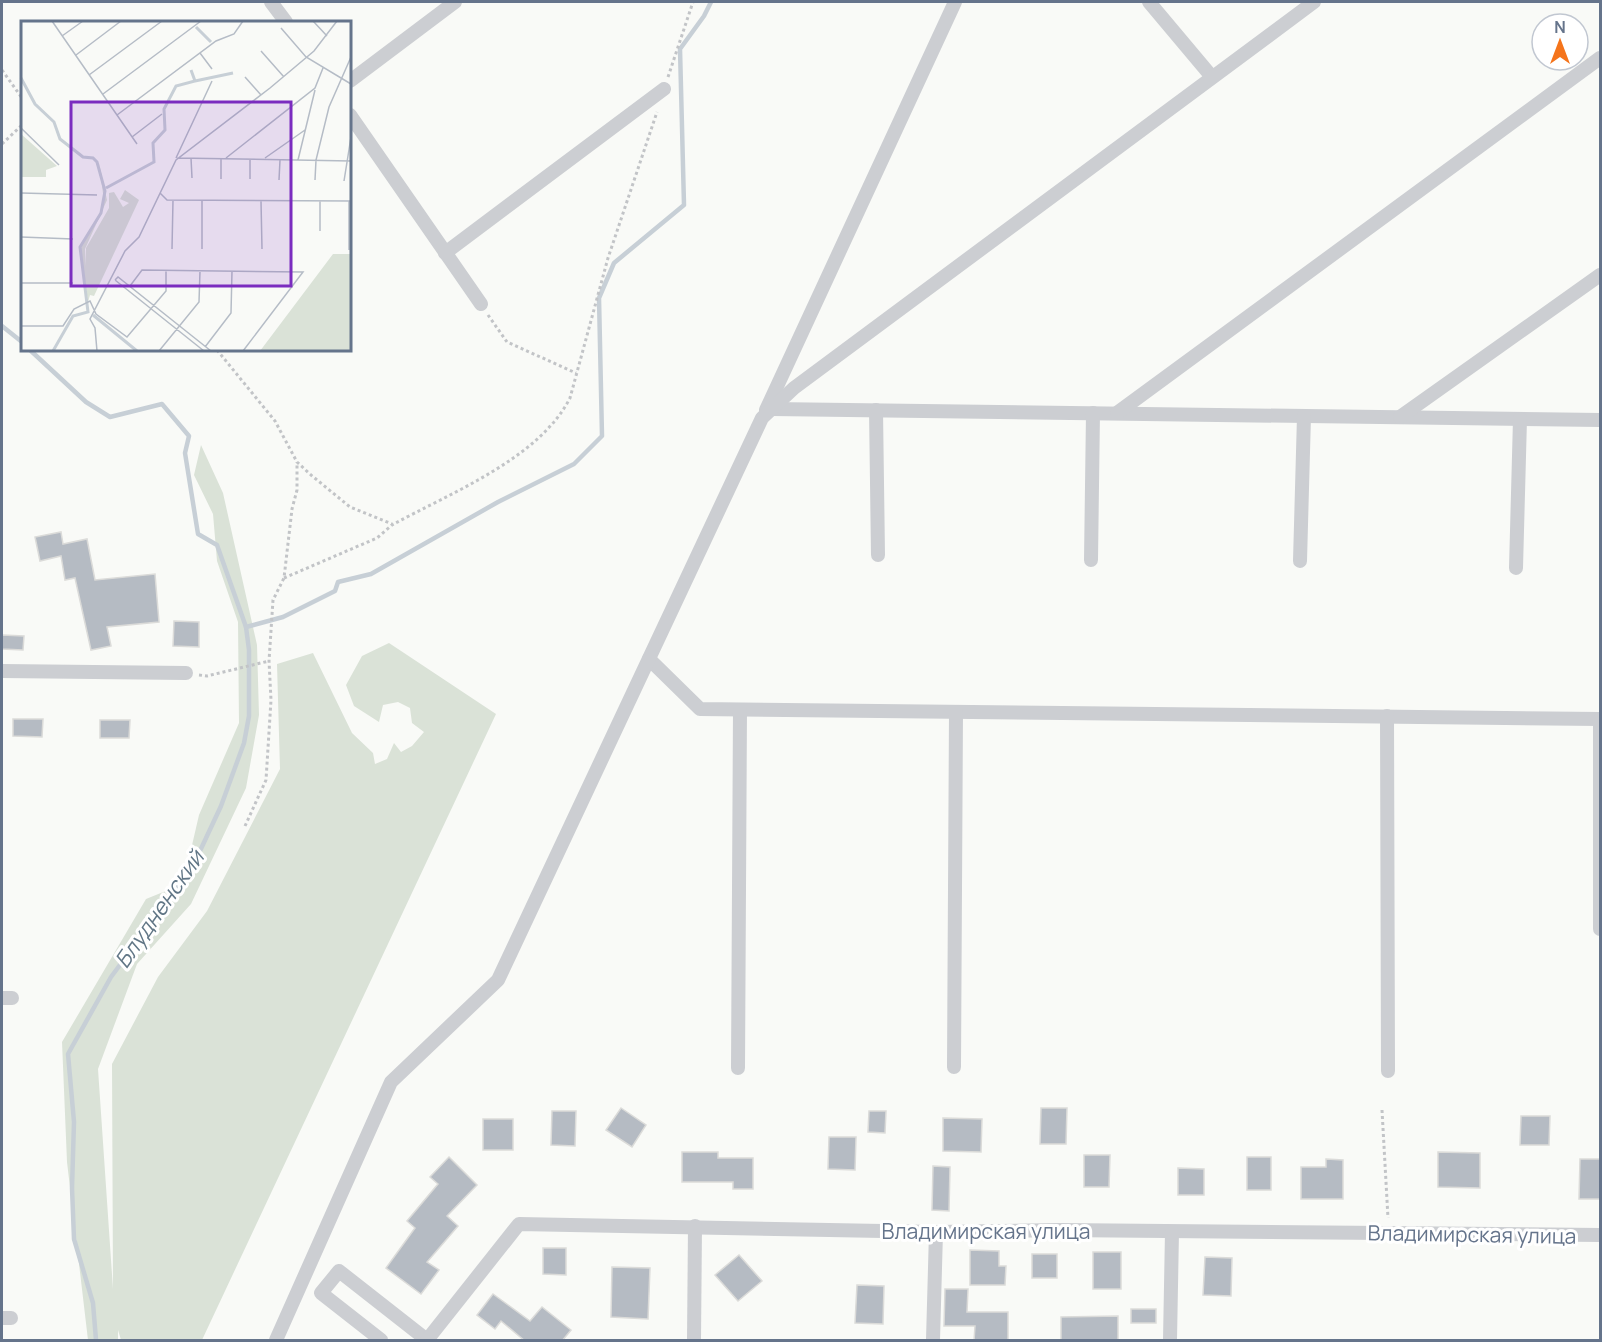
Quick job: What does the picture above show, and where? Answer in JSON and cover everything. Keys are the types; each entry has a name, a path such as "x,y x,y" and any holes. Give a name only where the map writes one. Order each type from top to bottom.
{"street":[{"path":"271,2 284,21"},
{"path":"351,80 455,2"},
{"path":"276,1341 391,1082 498,980 767,413 955,2"},
{"path":"1149,2 1212,77"},
{"path":"767,413 794,388 1314,2"},
{"path":"1117,413 1600,58"},
{"path":"445,253 664,89"},
{"path":"351,116 481,304"},
{"path":"1400,417 1600,275"},
{"path":"767,413 876,410 1600,420"},
{"path":"876,410 878,555"},
{"path":"1091,560 1094,413"},
{"path":"1300,561 1304,416"},
{"path":"1516,568 1520,418"},
{"path":"649,659 700,709 1600,719 1600,929"},
{"path":"2,671 186,673"},
{"path":"738,1068 740,710"},
{"path":"954,1066 956,712"},
{"path":"1387,716 1388,1071"},
{"name":"Владимирская улица","path":"427,1341 519,1224 936,1232 1388,1232 1600,1235"},
{"path":"694,1341 695,1226"},
{"path":"933,1341 936,1232"},
{"path":"1170,1341 1172,1232"},
{"path":"381,1341 321,1293 339,1271 427,1341"}],"path":[{"path":"284,578 377,538 392,525 505,463 545,433 563,413 570,398 608,258 693,2"},
{"path":"2,70 21,97"},
{"path":"2,144 21,126"},
{"path":"481,304 507,342 576,373"},
{"path":"218,351 275,422 297,462 350,507 392,525"},
{"path":"245,826 266,780 271,700 269,661 273,600 284,578 292,508 297,490 297,462"},
{"path":"186,673 207,676 269,661"},
{"path":"1382,1110 1388,1232"}],"shaded area":[{"path":"201,445 223,493 257,645 259,715 246,788 191,904 137,964 98,1069 113,1289 112,1064 158,977 207,911 280,769 277,664 313,653 352,733 373,753 375,764 387,759 394,743 401,752 412,746 424,732 412,723 410,708 398,702 383,705 379,722 354,706 346,685 362,656 389,643 496,714 202,1340 121,1340 118,1330 118,1340 88,1340 67,1162 62,1042 146,899 183,884 199,815 239,723 238,622 217,561 213,514 194,475"}],"building":[{"path":"61,532 63,544 87,539 95,580 155,574 159,622 107,627 111,646 91,650 75,578 65,580 61,556 40,561 35,537"},
{"path":"174,621 199,622 199,647 173,646"},
{"path":"2,635 24,636 23,650 2,649"},
{"path":"13,719 43,719 42,737 13,736"},
{"path":"100,720 130,720 129,738 100,738"},
{"path":"621,1108 646,1125 632,1147 606,1130"},
{"path":"1041,1108 1067,1108 1066,1144 1040,1144"},
{"path":"552,1111 576,1111 575,1146 551,1145"},
{"path":"869,1111 886,1111 885,1133 868,1132"},
{"path":"1521,1116 1550,1116 1549,1145 1520,1145"},
{"path":"943,1118 982,1119 981,1152 943,1151"},
{"path":"483,1119 513,1119 513,1150 483,1150"},
{"path":"829,1137 856,1137 855,1170 828,1169"},
{"path":"682,1152 718,1152 718,1158 753,1158 753,1189 733,1189 733,1182 682,1182"},
{"path":"1438,1152 1480,1153 1480,1188 1438,1187"},
{"path":"1084,1155 1110,1155 1109,1187 1084,1187"},
{"path":"449,1157 477,1185 447,1216 458,1226 427,1262 439,1270 421,1294 386,1268 415,1228 407,1221 438,1184 430,1177"},
{"path":"1247,1157 1271,1157 1271,1190 1247,1190"},
{"path":"1326,1159 1343,1160 1343,1199 1301,1199 1301,1167 1326,1167"},
{"path":"1580,1159 1600,1159 1600,1199 1579,1199"},
{"path":"933,1166 950,1167 949,1211 932,1210"},
{"path":"1178,1168 1204,1169 1204,1195 1178,1195"},
{"path":"543,1248 566,1248 566,1275 543,1274"},
{"path":"970,1250 999,1251 999,1266 1006,1266 1005,1285 970,1285"},
{"path":"1093,1252 1121,1252 1121,1289 1093,1289"},
{"path":"1032,1254 1057,1254 1057,1278 1032,1278"},
{"path":"739,1255 762,1281 738,1301 715,1275"},
{"path":"1205,1257 1232,1258 1231,1296 1203,1295"},
{"path":"612,1267 650,1268 648,1319 611,1317"},
{"path":"857,1285 884,1286 883,1324 855,1323"},
{"path":"945,1289 968,1289 967,1312 1008,1312 1008,1341 974,1341 975,1326 944,1326"},
{"path":"493,1294 530,1321 542,1307 571,1330 562,1341 525,1341 501,1321 495,1329 477,1315"},
{"path":"1131,1309 1156,1309 1156,1323 1131,1323"},
{"path":"1118,1316 1118,1341 1061,1341 1061,1317"}],"waterway":[{"path":"246,627 283,617 335,591 338,582 371,574 498,502 574,464 602,436 599,298 614,263 684,205 680,49 704,16 711,2"},
{"name":"Блудненский","path":"2,326 21,341"},
{"name":"Блудненский","path":"31,351 86,402 110,417 162,404 189,436 185,453 198,534 217,545 246,627 249,650 249,716 244,743 221,806 192,868 111,977 68,1054 74,1122 72,1188 74,1239 93,1303 96,1340"}]}
